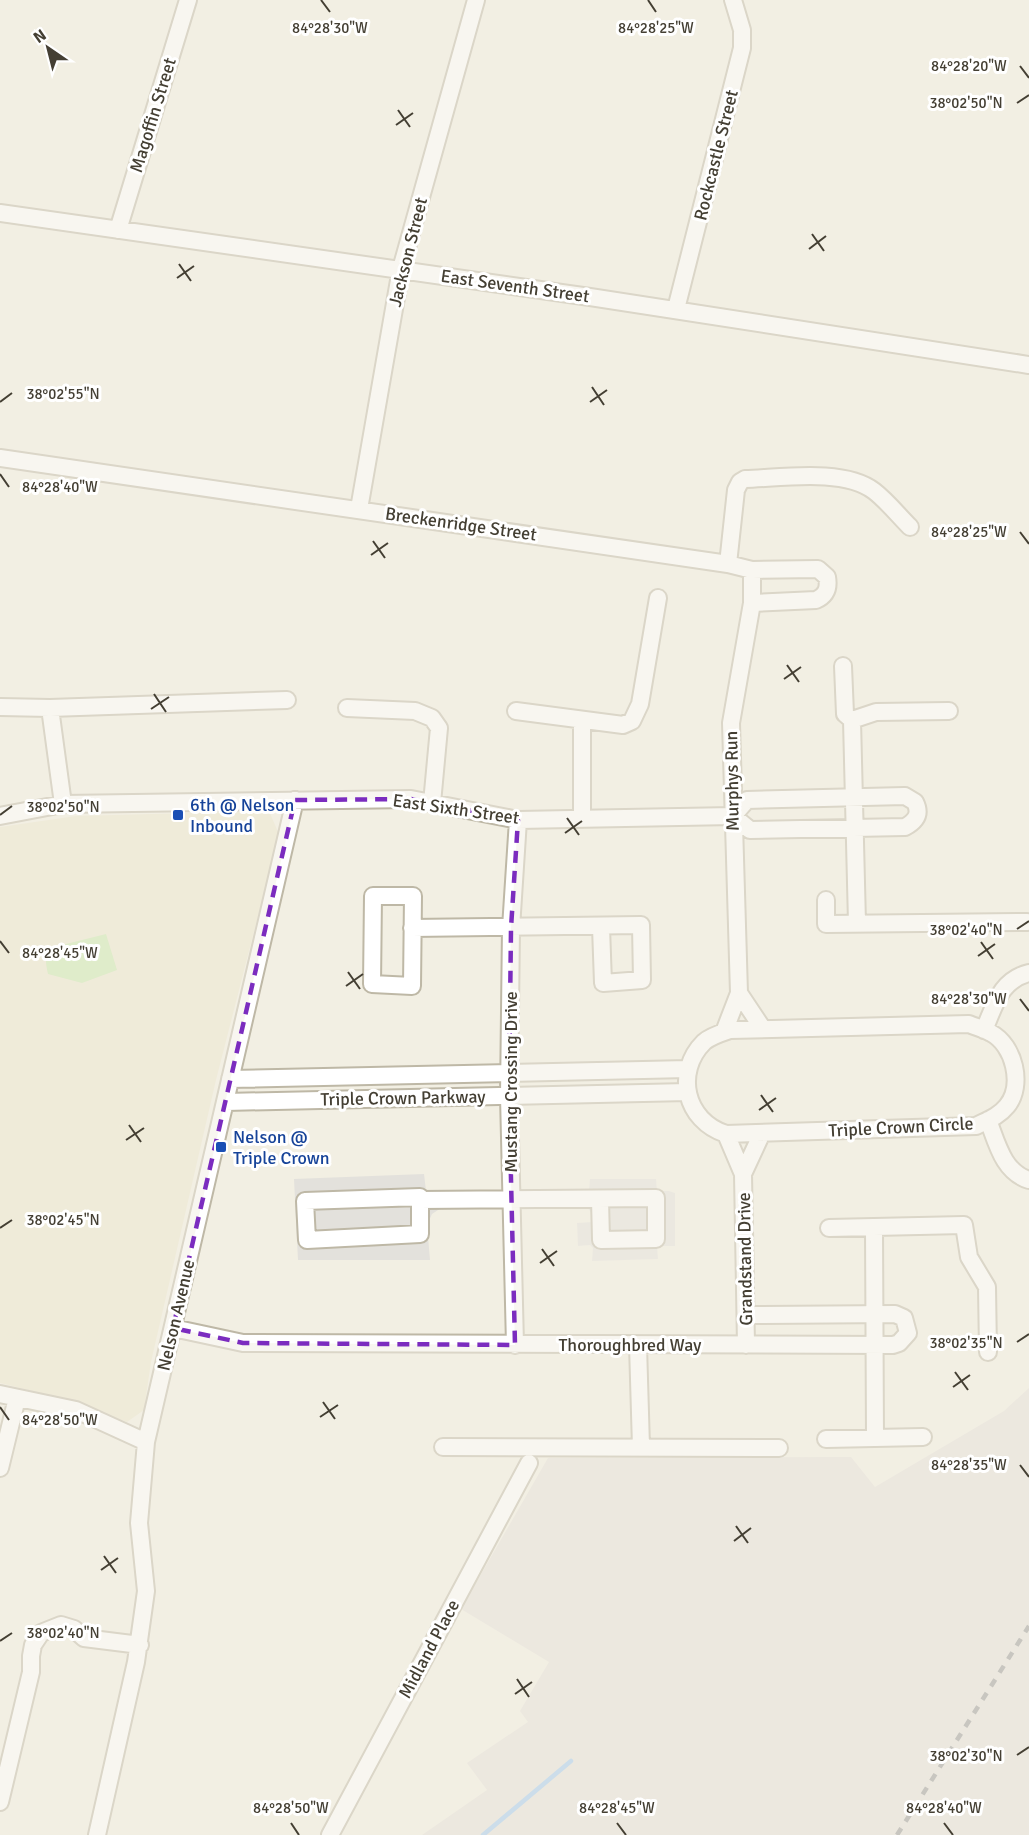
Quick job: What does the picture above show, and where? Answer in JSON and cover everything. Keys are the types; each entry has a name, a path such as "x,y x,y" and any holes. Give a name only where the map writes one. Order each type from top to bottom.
{"street":[{"name":"Magoffin Street","path":"118,230 188,0"},
{"name":"Jackson Street","path":"359,509 401,269 476,0"},
{"name":"Rockcastle Street","path":"676,309 742,48 742,30 733,0"},
{"name":"East Seventh Street","path":"0,213 676,309 1029,364"},
{"name":"Breckenridge Street","path":"0,458 359,509 728,564 752,570 818,569 823,572 828,583 828,590 823,597 816,600 752,603"},
{"path":"728,564 736,490 740,482 745,479 831,477 850,481 873,491 910,527"},
{"name":"Murphys Run","path":"733,1031 739,993 731,723 752,603 752,570"},
{"path":"516,711 623,725 632,721 637,714 658,598"},
{"path":"843,666 845,714 852,720 857,922"},
{"path":"0,707 50,708 287,700"},
{"path":"50,708 63,804"},
{"path":"347,708 415,711 432,718 439,728 432,803"},
{"path":"852,720 876,712 949,711"},
{"path":"582,720 582,819"},
{"path":"904,796 915,802 918,813 916,819 906,827 854,830 750,831 733,816 747,800 855,797 904,796"},
{"name":"East Sixth Street","path":"0,816 63,804 411,799 518,820 733,816"},
{"name":"Nelson Avenue","path":"97,1835 140,1645 146,1591 139,1523 146,1442 295,800"},
{"name":"Mustang Crossing Drive","path":"515,1345 509,1096 511,928 518,820"},
{"path":"373,896 413,896 412,928 412,986 372,984 373,896"},
{"path":"826,900 826,924 1027,922"},
{"path":"412,928 601,927"},
{"path":"984,1030 1005,985 1018,975 1029,973"},
{"path":"739,993 763,1029"},
{"name":"Triple Crown Circle","path":"733,1031 969,1024 992,1033 1007,1047 1014,1067 1015,1088 1009,1104 997,1116 976,1126 734,1134"},
{"path":"733,1031 706,1040 691,1060 686,1081 696,1111 704,1121 716,1131 734,1134"},
{"name":"Triple Crown Parkway","path":"230,1079 510,1075 688,1069"},
{"name":"Triple Crown Parkway","path":"226,1102 688,1092"},
{"path":"988,1120 1001,1155 1012,1171 1029,1180"},
{"name":"Grandstand Drive","path":"743,1174 762,1133"},
{"name":"Grandstand Drive","path":"734,1134 743,1174 746,1345"},
{"path":"420,1200 420,1234 307,1240 305,1202 420,1197 420,1200 600,1199"},
{"path":"830,1228 964,1225 969,1257 987,1287 988,1352"},
{"path":"874,1227 874,1438"},
{"name":"Thoroughbred Way","path":"173,1328 243,1343 515,1345 893,1345 899,1343 908,1333 907,1324 900,1315 746,1314"},
{"path":"638,1345 641,1448"},
{"path":"0,1394 76,1410 146,1442"},
{"path":"0,1468 17,1398"},
{"path":"826,1439 922,1437"},
{"path":"443,1447 779,1448"},
{"name":"Midland Place","path":"330,1835 529,1463"},
{"path":"0,1802 31,1672 33,1645 41,1633 61,1626 74,1629 84,1638 140,1645"}],"highlighted area":[{"path":"411,799 518,820 511,928 509,1096 515,1345 243,1343 173,1328 295,800"}],"shaded area":[{"path":"269,811 279,834 216,1080 151,1362 144,1410 127,1422 68,1400 0,1383 0,827 76,816"},
{"path":"424,1174 426,1191 430,1193 494,1192 494,1208 441,1208 432,1214 427,1225 430,1260 298,1260 294,1179"},
{"path":"590,1179 656,1179 657,1191 675,1193 675,1246 657,1246 658,1259 592,1261 593,1248 590,1245 578,1246 577,1223 592,1222 592,1214 588,1208 529,1208 529,1194 589,1191"},
{"path":"1029,1388 1029,1835 422,1835 487,1790 467,1763 528,1722 520,1711 549,1662 461,1609 548,1458 851,1457 875,1487 1004,1411"}],"green space":[{"path":"106,934 117,970 82,983 48,974 46,957 50,948"}],"waterway":[{"path":"483,1835 571,1761"}],"railway":[{"path":"897,1835 1029,1626"}],"place":[{"name":"6th @ Nelson Inbound","path":"178,815"},
{"name":"Nelson @ Triple Crown","path":"221,1147"}]}
